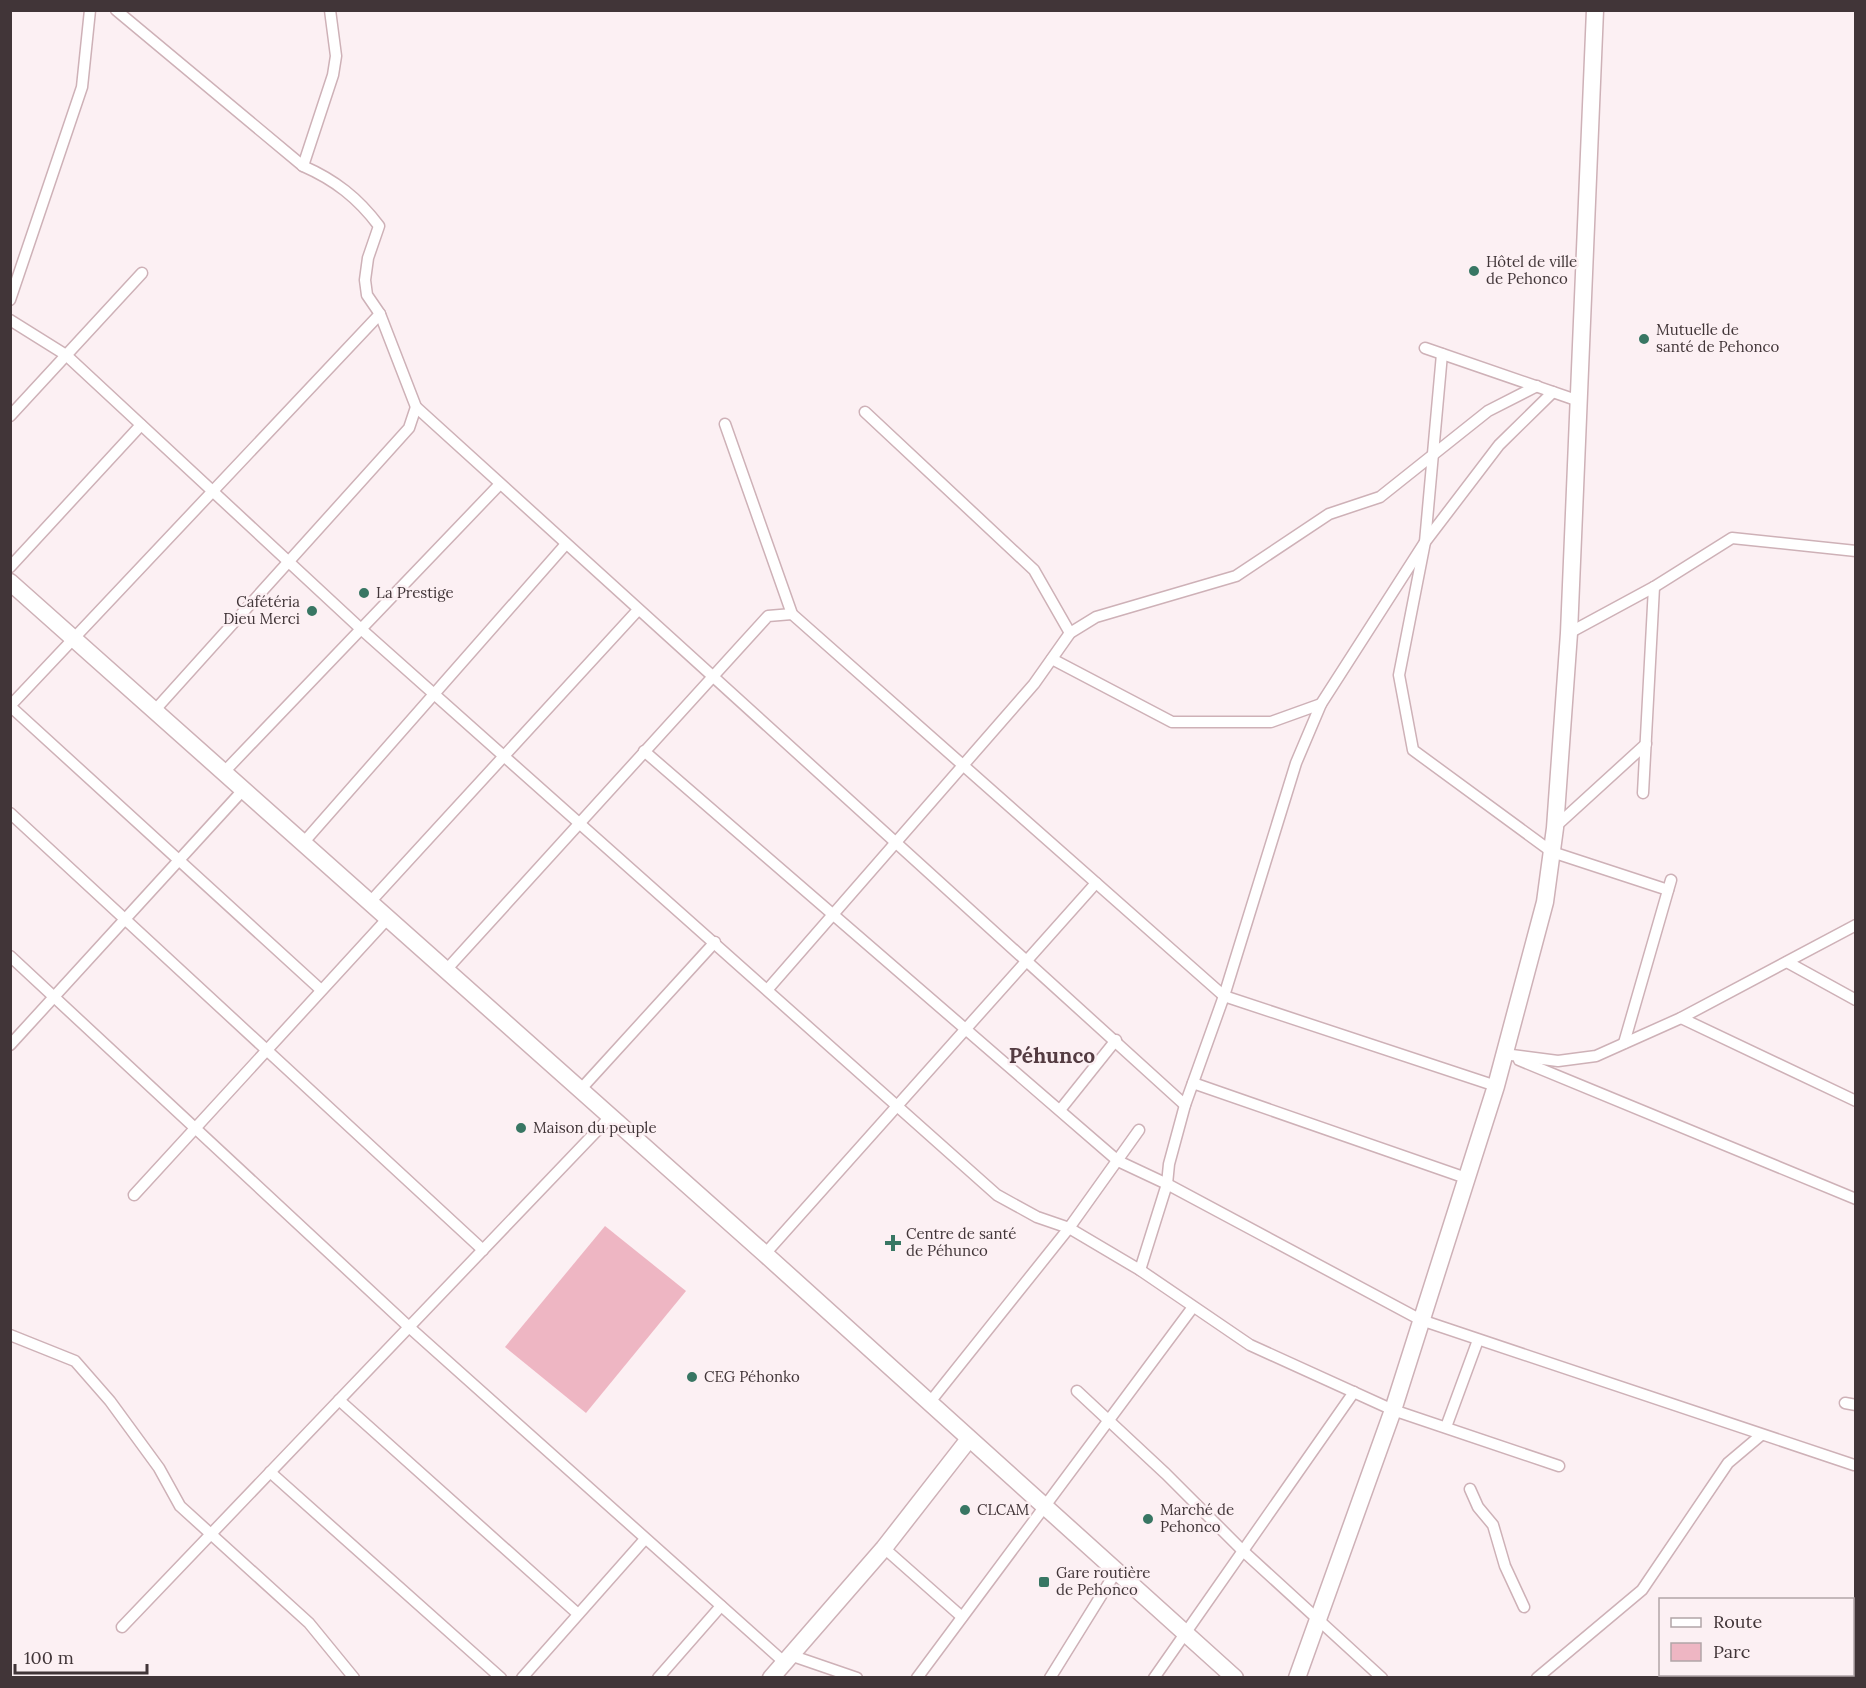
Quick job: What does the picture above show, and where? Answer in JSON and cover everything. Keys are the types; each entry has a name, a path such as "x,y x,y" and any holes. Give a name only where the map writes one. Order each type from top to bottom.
{"main road":[{"path":"1297,1677 1320,1619 1393,1410 1496,1086 1545,902 1555,828 1569,633 1595,10"},
{"path":"10,582 371,901 969,1439 1047,1506 1234,1677"},
{"path":"771,1677 884,1548 969,1439"}],"street":[{"path":"10,300 82,87 90,10"},
{"path":"116,10 303,166 328,177 363,204 379,226 368,258 365,280 367,295 380,314 416,407 1185,1105"},
{"path":"303,166 333,75 336,56 330,10"},
{"path":"10,416 142,273"},
{"path":"320,989 10,706 213,494 380,314"},
{"path":"10,320 66,355 213,494 361,629 997,1195 1037,1217 1069,1228 1140,1270 1250,1345 1393,1410 1558,1466"},
{"path":"1425,348 1579,401"},
{"path":"1442,354 1425,542 1399,675 1413,750 1552,852 1670,885 1624,1043"},
{"path":"768,989 1034,684 1070,633 1096,617 1236,576 1329,514 1380,497 1488,411 1536,386"},
{"path":"1140,1270 1167,1184 1169,1164 1185,1105 1224,996 1296,763 1321,704 1425,542 1499,445 1553,392"},
{"path":"155,710 410,428 416,407"},
{"path":"865,412 1034,570 1070,633"},
{"path":"725,424 792,614 1224,996 1496,1086"},
{"path":"10,567 141,425"},
{"path":"225,771 500,484"},
{"path":"1569,633 1654,587 1732,538 1856,551"},
{"path":"304,842 566,544"},
{"path":"1643,794 1654,587"},
{"path":"371,901 638,610"},
{"path":"447,969 768,616 792,614"},
{"path":"1052,659 1172,722 1271,722 1321,704"},
{"path":"1555,828 1646,744"},
{"path":"645,751 1118,1161 1167,1184 1421,1320 1760,1436 1854,1465"},
{"path":"10,1045 244,789"},
{"path":"10,813 483,1250"},
{"path":"765,1254 1096,883"},
{"path":"134,1195 388,917"},
{"path":"1504,1054 1558,1061 1596,1056 1681,1018 1856,925"},
{"path":"581,1089 715,942"},
{"path":"10,956 409,1327 721,1606 787,1659 856,1677"},
{"path":"1787,962 1856,1000"},
{"path":"1681,1018 1856,1101"},
{"path":"1060,1110 1116,1041"},
{"path":"1504,1054 1856,1199"},
{"path":"1193,1083 1466,1178"},
{"path":"122,1627 611,1116"},
{"path":"930,1402 1069,1228 1138,1130"},
{"path":"918,1677 1193,1307"},
{"path":"10,1335 75,1361 110,1401 159,1468 180,1506 309,1623 354,1677"},
{"path":"1446,1427 1478,1340"},
{"path":"1077,1391 1242,1550 1382,1677"},
{"path":"1154,1677 1184,1631 1354,1392"},
{"path":"339,1400 578,1614"},
{"path":"1542,1677 1642,1590 1728,1463 1760,1436"},
{"path":"270,1472 501,1677"},
{"path":"1470,1490 1478,1507 1493,1525 1505,1566 1524,1607"},
{"path":"522,1677 645,1539"},
{"path":"884,1548 962,1617"},
{"path":"1050,1677 1117,1570"},
{"path":"658,1677 721,1606"}],"green space":[{"path":"605,1226 686,1291 586,1413 505,1347"}],"place":[{"name":"Hôtel de ville de Pehonco","path":"1474,271"},
{"name":"Mutuelle de santé de Pehonco","path":"1644,339"},
{"name":"La Prestige","path":"364,593"},
{"name":"Cafétéria Dieu Merci","path":"312,611"},
{"name":"Maison du peuple","path":"521,1128"},
{"name":"Centre de santé de Péhunco","path":"893,1243"},
{"name":"CEG Péhonko","path":"692,1377"},
{"name":"CLCAM","path":"965,1510"},
{"name":"Marché de Pehonco","path":"1148,1519"},
{"name":"Gare routière de Pehonco","path":"1044,1582"}],"district":[{"name":"Péhunco","path":"1052,1056"}]}
